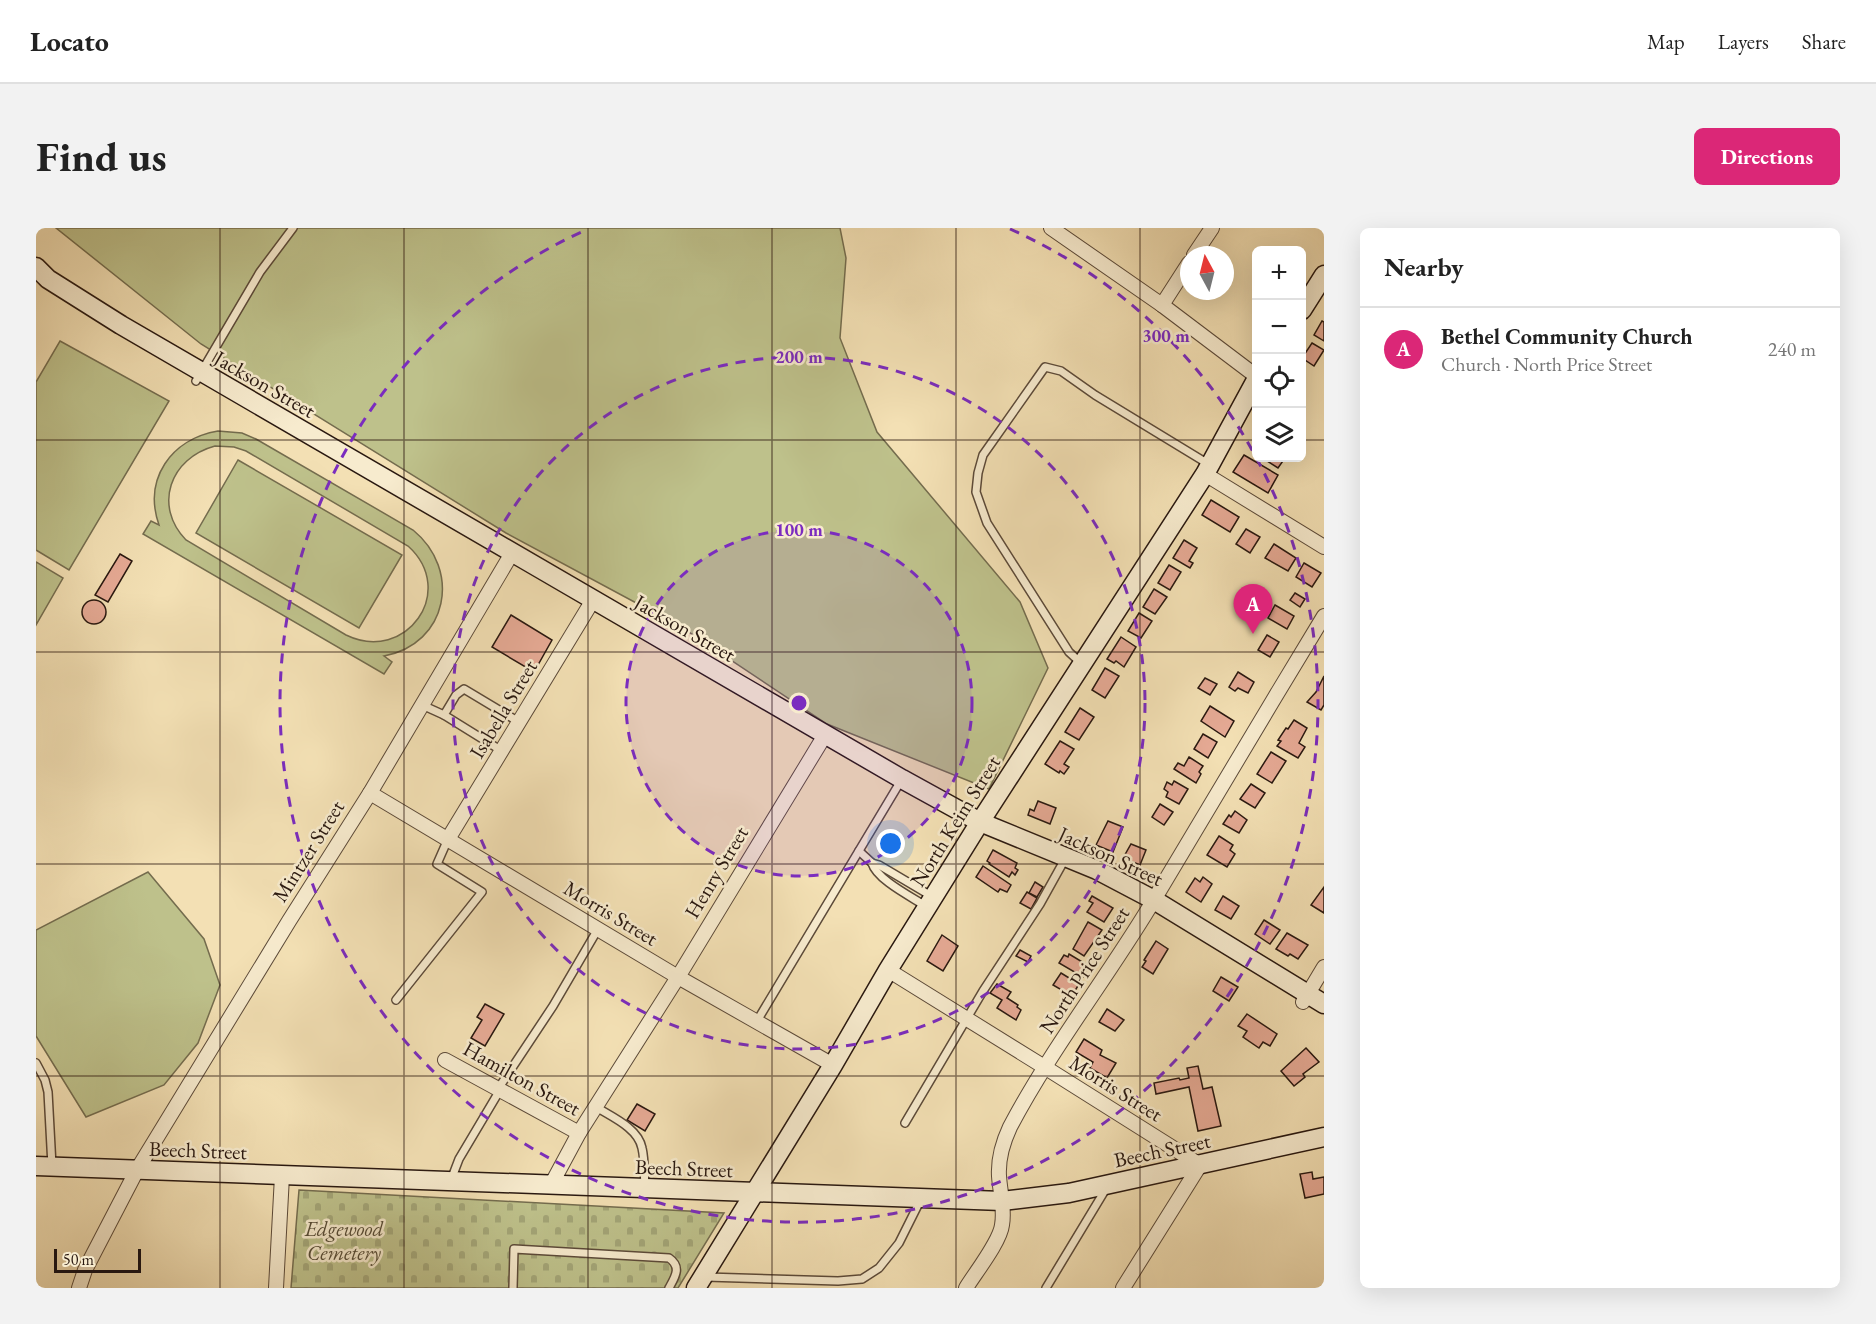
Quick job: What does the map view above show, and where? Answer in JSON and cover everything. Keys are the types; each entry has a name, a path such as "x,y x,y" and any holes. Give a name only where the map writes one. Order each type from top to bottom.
{"street":[{"path":"1051,228 1066,232 1252,372"},
{"path":"1200,246 1212,228"},
{"name":"Jackson Street","path":"36,267 48,279 198,377 512,553 902,779 980,822 1097,870 1154,900 1305,998 1324,1004"},
{"path":"1306,304 1324,275"},
{"path":"1162,305 1180,277"},
{"name":"North Keim Street","path":"700,1283 888,970 980,822 1207,469 1252,389"},
{"path":"1207,469 1324,547"},
{"name":"Mintzer Street","path":"79,1288 85,1270 137,1170 288,921 370,793 512,553"},
{"name":"Isabella Street","path":"448,839 593,600"},
{"name":"North Price Street","path":"966,1288 998,1238 1002,1226 999,1174 1003,1143 1010,1127 1154,900 1324,616"},
{"name":"Henry Street","path":"551,1185 579,1133 678,977 825,735"},
{"name":"Morris Street","path":"370,793 678,977 833,1065"},
{"path":"1305,998 1324,967"},
{"name":"Morris Street","path":"888,970 1200,1166"},
{"name":"Hamilton Street","path":"445,1060 579,1133"},
{"name":"Beech Street","path":"44,1166 1002,1201 1069,1193 1324,1137"},
{"path":"1123,1288 1200,1166"},
{"path":"276,1288 282,1176"}],"lane":[{"path":"198,377 260,272 293,228"},
{"path":"1083,664 1069,652 987,523 976,492 983,456 1045,367 1061,371 1207,469"},
{"path":"444,715 456,695 464,689 519,722"},
{"path":"422,705 444,715 502,751"},
{"path":"757,1022 902,779"},
{"path":"396,1000 482,892 438,864 448,839"},
{"path":"859,851 872,863 879,865 930,903"},
{"path":"905,1124 983,991 1040,904 1066,857"},
{"path":"872,863 880,876 930,903"},
{"path":"451,1182 459,1159 499,1089 553,1006 598,929"},
{"path":"36,1063 45,1080 48,1092 44,1166"},
{"path":"596,1107 631,1130 637,1137 642,1147 645,1189"},
{"path":"1046,1288 1108,1185"},
{"path":"700,1283 862,1279 879,1268 899,1243 921,1198"},
{"path":"513,1288 514,1249 669,1258 673,1260 677,1268 669,1288"}],"green space":[{"path":"56,228 840,228 846,258 840,338 877,432 1020,602 1048,668 989,789 827,724 681,627 506,533 201,344"},
{"path":"60,341 169,401 69,570 36,550 36,382"},
{"path":"218,431 242,433 256,439 413,530 428,546 438,565 442,584 441,604 434,621 422,637 406,649 384,656 392,662 384,674 143,534 151,521 159,525 155,508 155,492 158,477 165,464 174,452 201,435","holes":["215,446 234,447 246,451 408,546 422,564 428,583 426,602 418,618 405,631 388,640 368,641 346,635 186,540 176,527 170,513 171,485 177,472 199,452"]},
{"path":"238,460 402,555 359,628 196,533"},
{"path":"36,562 63,578 36,625"},
{"path":"148,872 204,939 220,985 198,1043 164,1085 86,1117 36,1036 36,930"},
{"name":"Edgewood Cemetery","path":"299,1190 724,1213 678,1288 291,1288"}],"building":[{"path":"1322,321 1324,322 1324,341 1314,335"},
{"path":"1312,343 1324,350 1314,366 1306,361 1306,352"},
{"path":"1244,455 1252,462 1278,475 1268,493 1233,472"},
{"path":"1269,462 1282,462 1278,468"},
{"path":"1211,500 1239,517 1230,532 1202,515"},
{"path":"1246,529 1260,537 1250,553 1236,544"},
{"path":"1184,540 1197,548 1189,561 1193,563 1190,568 1173,558"},
{"path":"1274,544 1296,558 1288,571 1265,558"},
{"path":"120,554 132,561 108,602 95,595"},
{"path":"1304,563 1321,573 1312,587 1296,577"},
{"path":"1169,565 1181,572 1170,590 1158,583"},
{"path":"1154,589 1167,597 1155,614 1143,607"},
{"path":"1295,593 1305,599 1300,607 1290,600"},
{"path":"94,600 99,601 105,607 105,617 99,623 94,624 89,623 83,617 82,612 83,607 89,601"},
{"path":"1275,605 1294,616 1287,629 1268,618"},
{"path":"1139,613 1152,621 1141,638 1128,631"},
{"path":"511,615 552,640 534,672 492,647"},
{"path":"1267,635 1279,642 1270,657 1258,650"},
{"path":"1121,637 1136,647 1124,667 1116,661 1114,663 1107,659"},
{"path":"1105,668 1119,676 1105,698 1092,690"},
{"path":"1238,672 1254,682 1248,693 1238,688 1235,691 1229,687"},
{"path":"1324,676 1324,705 1321,710 1307,702 1316,692"},
{"path":"1205,678 1217,684 1210,695 1198,688"},
{"path":"1210,706 1234,721 1225,737 1201,721"},
{"path":"1080,708 1094,717 1079,740 1065,732"},
{"path":"1294,720 1307,728 1299,743 1305,747 1298,758 1277,746 1281,741 1278,740"},
{"path":"1203,734 1217,742 1208,758 1194,749"},
{"path":"1060,741 1074,749 1064,764 1069,767 1064,774 1045,764"},
{"path":"1271,752 1286,761 1272,783 1257,774"},
{"path":"1189,757 1203,766 1196,783 1174,769 1178,763 1184,766"},
{"path":"1174,781 1188,789 1179,804 1166,797 1168,792 1164,789 1167,782 1172,785"},
{"path":"1251,784 1265,793 1255,808 1240,799"},
{"path":"1038,801 1056,808 1050,824 1028,815 1030,809 1034,811"},
{"path":"1160,804 1173,812 1164,825 1152,817"},
{"path":"1235,811 1247,820 1239,833 1223,824"},
{"path":"1108,821 1123,827 1113,852 1096,845"},
{"path":"1219,836 1233,845 1230,850 1235,854 1227,867 1207,855"},
{"path":"1131,844 1146,850 1140,865 1133,862 1132,865 1122,860"},
{"path":"993,850 1017,863 1015,868 1018,870 1015,875 1012,872 1009,877 989,864 987,861"},
{"path":"983,866 1011,885 1007,892 1000,889 998,892 976,877"},
{"path":"1203,877 1212,884 1201,902 1186,892 1195,878 1200,882"},
{"path":"1035,882 1043,887 1037,897 1029,893"},
{"path":"1324,887 1324,913 1311,905"},
{"path":"1027,892 1037,898 1031,909 1020,903"},
{"path":"1092,896 1113,908 1104,922 1087,912 1093,903 1089,901"},
{"path":"1223,896 1239,906 1231,919 1215,910"},
{"path":"1264,920 1280,930 1270,944 1255,934"},
{"path":"1088,922 1102,930 1084,956 1073,949"},
{"path":"1287,933 1308,945 1298,959 1276,949"},
{"path":"942,935 958,946 943,971 927,961"},
{"path":"1156,941 1168,949 1153,974 1142,967"},
{"path":"1020,950 1031,956 1028,962 1016,956"},
{"path":"1069,954 1089,966 1083,977 1059,963 1064,955 1068,957"},
{"path":"1061,973 1079,984 1072,996 1053,985"},
{"path":"1221,977 1238,987 1229,1001 1213,991"},
{"path":"997,984 1011,992 1007,998 1018,1005 1017,1007 1021,1010 1016,1020 997,1008 1002,1000 990,993"},
{"path":"485,1004 504,1014 485,1046 471,1038 482,1020 477,1017"},
{"path":"1107,1009 1124,1020 1115,1031 1099,1022"},
{"path":"1247,1014 1277,1034 1270,1046 1263,1042 1259,1048 1243,1037 1247,1031 1238,1026"},
{"path":"1084,1039 1102,1050 1100,1055 1116,1063 1107,1078 1090,1068 1093,1062 1076,1052"},
{"path":"1306,1048 1319,1062 1303,1074 1305,1077 1294,1086 1281,1071"},
{"path":"1198,1066 1203,1089 1212,1087 1221,1126 1198,1131 1189,1087 1156,1094 1154,1083 1189,1078 1187,1068"},
{"path":"637,1104 655,1114 645,1131 627,1120"},
{"path":"1312,1172 1313,1179 1324,1177 1324,1194 1305,1198 1300,1174"}],"place":[{"name":"Bethel Community Church","path":"1253,634"}]}
